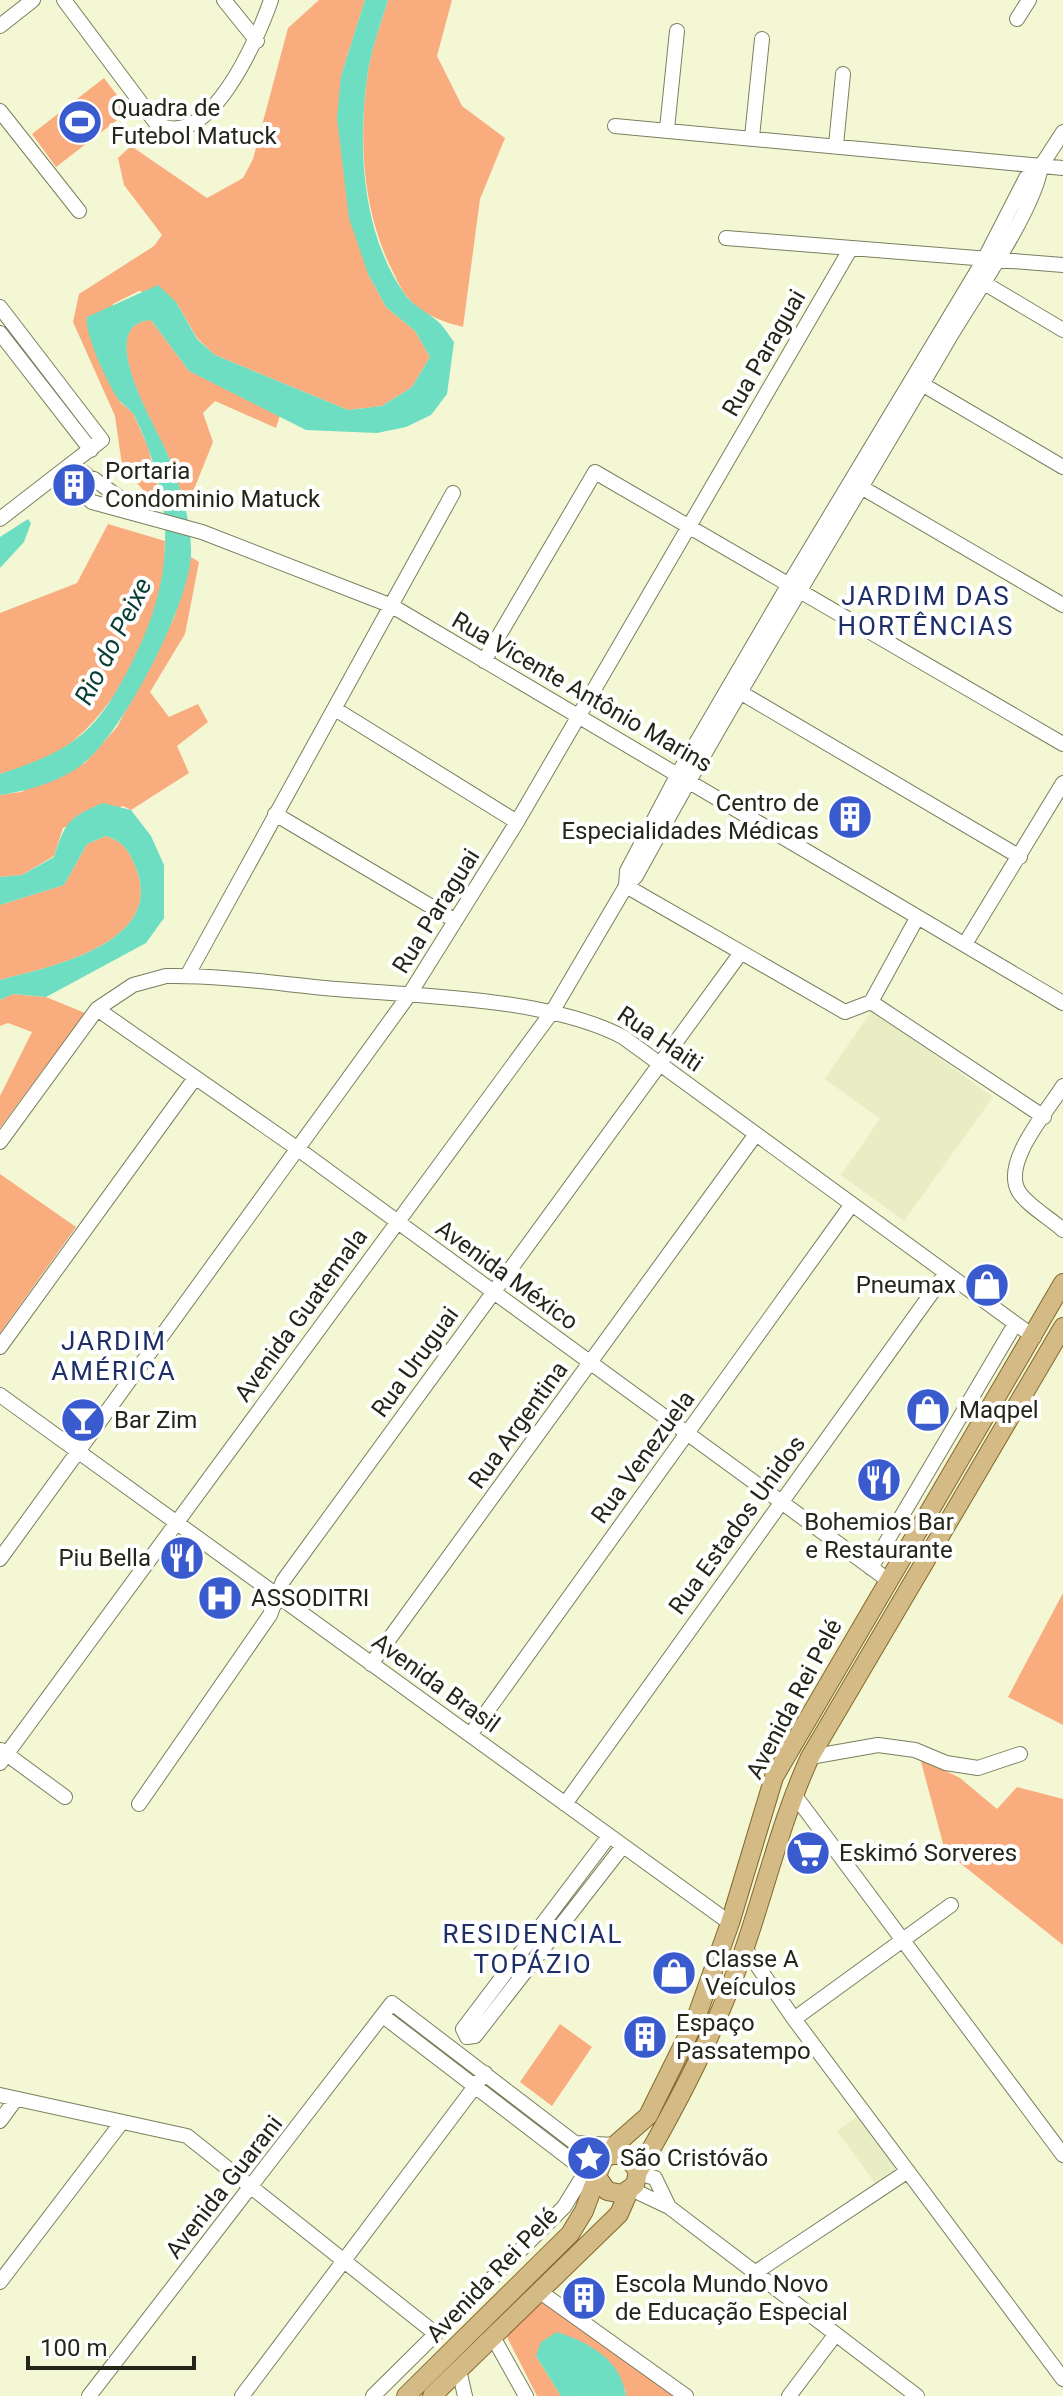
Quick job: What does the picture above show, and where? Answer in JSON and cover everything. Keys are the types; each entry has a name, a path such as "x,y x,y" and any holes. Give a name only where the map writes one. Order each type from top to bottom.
{"main road":[{"name":"Avenida Rei Pelé","path":"406,2396 570,2234 598,2177 598,2167 648,2116 678,2059 730,1923 774,1777 1063,1283"},
{"name":"Avenida Rei Pelé","path":"432,2396 619,2214 634,2181 703,2058 745,1948 793,1793 810,1757 1063,1327"},
{"path":"598,2177 614,2194 634,2181 633,2160 615,2151"}],"street":[{"path":"0,26 33,0"},
{"path":"64,0 156,123 169,131 183,129 218,101 257,41 271,0"},
{"path":"224,0 257,41"},
{"path":"1017,19 1029,0"},
{"path":"667,129 677,31"},
{"path":"752,137 762,39"},
{"path":"836,145 843,74"},
{"path":"0,111 79,211"},
{"path":"615,126 1063,168"},
{"path":"794,587 991,259 1026,178 1041,166 1063,132"},
{"path":"726,238 1063,265"},
{"name":"Rua Paraguai","path":"0,1559 409,995 517,822 851,248"},
{"path":"977,280 1063,330"},
{"path":"1,311 97,445"},
{"path":"0,333 97,445"},
{"path":"794,587 861,487 918,381"},
{"path":"918,381 1063,467"},
{"path":"0,519 77,475 97,445"},
{"path":"484,661 595,472 1063,744"},
{"name":"Rua Vicente Antônio Marins","path":"77,475 92,502 202,532 392,606 1063,1003"},
{"path":"861,487 1063,605"},
{"path":"187,976 453,493"},
{"name":"Avenida Guatemala","path":"2,1755 552,1012 626,886 636,876 683,777 794,587"},
{"path":"734,689 1020,857"},
{"path":"335,709 517,822"},
{"path":"965,944 1063,783"},
{"path":"275,814 454,920"},
{"path":"626,886 845,1012 871,1002 917,918"},
{"name":"Rua Uruguai","path":"139,1804 270,1615 283,1581 740,954"},
{"name":"Rua Haiti","path":"97,1009 133,985 166,976 187,976 409,995 552,1012 593,1021 623,1037 1034,1337"},
{"path":"871,1002 1044,1117"},
{"path":"0,1142 97,1009"},
{"name":"Avenida México","path":"97,1009 298,1149 888,1580"},
{"path":"0,1347 195,1078"},
{"path":"1063,1086 1015,1161 1013,1177 1020,1194 1063,1230"},
{"name":"Rua Argentina","path":"371,1664 756,1134"},
{"name":"Rua Venezuela","path":"470,1735 852,1204"},
{"path":"1042,1212 1063,1220"},
{"name":"Rua Estados Unidos","path":"565,1804 946,1273"},
{"path":"871,1568 1015,1324"},
{"name":"Avenida Brasil","path":"0,1395 730,1923"},
{"path":"810,1757 878,1745 915,1750 946,1763 978,1768 1020,1754"},
{"path":"2,1755 65,1797"},
{"path":"793,1793 1063,2155"},
{"path":"609,1836 463,2029 467,2037 475,2036 623,1846"},
{"path":"794,2019 951,1905"},
{"path":"527,1942 541,1952"},
{"path":"745,1948 794,2019 1063,2379"},
{"name":"Avenida Guarani","path":"89,2396 392,2003 485,2073"},
{"path":"383,2016 571,2160 598,2177"},
{"path":"242,2396 485,2073 575,2143 615,2151"},
{"path":"0,2095 187,2136 436,2334"},
{"path":"0,2121 16,2099"},
{"path":"0,2282 122,2122"},
{"path":"753,2274 908,2171"},
{"path":"373,2396 564,2207 580,2181 598,2177"},
{"path":"634,2181 917,2396"},
{"path":"539,2291 686,2396"},
{"path":"789,2396 835,2335"},
{"path":"493,2337 526,2396"},
{"path":"459,2370 465,2396"}],"shaded area":[{"path":"319,0 365,0 341,76 368,274 386,307 415,331 430,357 412,387 382,406 348,410 215,355 197,338 176,302 139,291 113,304 101,359 120,402 133,413 148,447 163,506 154,503 122,465 115,416 73,322 79,294 154,246 162,235 124,185 118,158 131,146 207,198 243,178 253,159 288,28"},
{"path":"388,0 452,0 437,56 462,106 505,138 480,199 463,327 443,321 410,301 383,251 369,201 363,149 365,96 372,53"},
{"name":"Quadra de Futebol Matuck","path":"104,78 129,111 56,167 32,134"},
{"path":"151,320 189,371 280,415 276,428 215,401 203,413 213,442 186,509 171,461 142,403 127,358 127,339 134,326"},
{"path":"108,524 165,541 164,577 150,628 124,681 88,727 47,758 0,774 0,613 77,583"},
{"path":"191,557 199,562 185,634 150,692 169,717 198,704 208,722 177,746 189,773 131,810 123,806 63,828 54,856 22,875 0,877 0,795 21,792 85,763 117,727 174,618"},
{"path":"106,836 126,849 137,871 141,896 134,917 118,934 97,948 46,968 0,980 0,905 64,885 87,844"},
{"path":"12,994 46,997 85,1013 0,1128 0,1096 32,1032 8,1023 0,1026 0,1000"},
{"path":"872,1010 993,1097 904,1221 841,1175 880,1119 825,1079"},
{"path":"0,1174 76,1227 0,1333"},
{"path":"1063,1593 1063,1725 1008,1697"},
{"path":"920,1758 960,1778 997,1809 1017,1787 1063,1799 1063,1945 945,1851"},
{"path":"560,2024 592,2047 552,2106 520,2082"},
{"path":"858,2116 896,2168 875,2183 837,2131"},
{"path":"545,2300 674,2396 626,2396 625,2389 536,2356 561,2396 537,2396 506,2335"}],"water":[{"name":"Rio do Peixe","path":"365,0 388,0 372,53 365,99 363,158 371,217 391,272 406,296 438,321 454,342 447,394 431,415 406,427 377,433 306,430 189,371 151,320 134,326 127,340 128,359 143,403 168,455 184,504 191,542 187,577 167,635 134,697 100,747 66,775 33,788 0,795 0,774 62,748 89,728 103,712 145,634 162,573 164,512 149,450 135,417 114,393 98,359 89,335 87,317 158,285 176,302 197,339 215,355 348,410 382,406 412,387 430,357 415,331 386,307 368,274 349,218 337,118 341,76"},
{"path":"28,519 31,523 24,542 0,568 0,537"},
{"path":"103,803 131,810 151,836 164,865 164,918 146,943 46,997 13,994 0,1000 0,980 46,968 97,948 118,934 134,917 141,896 137,871 126,849 106,836 87,844 64,885 0,905 0,877 22,875 54,857 70,822"},
{"path":"557,2332 591,2347 610,2362 623,2383 626,2396 561,2396 536,2356 541,2342"}],"tunnel":[{"path":"83,470 94,479"}],"place":[{"name":"Quadra de Futebol Matuck","path":"80,122"},
{"name":"Portaria Condominio Matuck","path":"74,485"},
{"name":"Centro de Especialidades Médicas","path":"850,817"},
{"name":"Pneumax","path":"987,1285"},
{"name":"Maqpel","path":"928,1410"},
{"name":"Bar Zim","path":"83,1420"},
{"name":"Bohemios Bar e Restaurante","path":"879,1480"},
{"name":"Piu Bella","path":"182,1558"},
{"name":"ASSODITRI","path":"220,1598"},
{"name":"Eskimó Sorveres","path":"808,1853"},
{"name":"Classe A Veículos","path":"674,1973"},
{"name":"Espaço Passatempo","path":"645,2037"},
{"name":"São Cristóvão","path":"589,2158"},
{"name":"Escola Mundo Novo de Educação Especial","path":"584,2298"}],"district":[{"name":"JARDIM DAS HORTÊNCIAS","path":"926,611"},
{"name":"JARDIM AMÉRICA","path":"114,1356"},
{"name":"RESIDENCIAL TOPÁZIO","path":"533,1949"}]}
